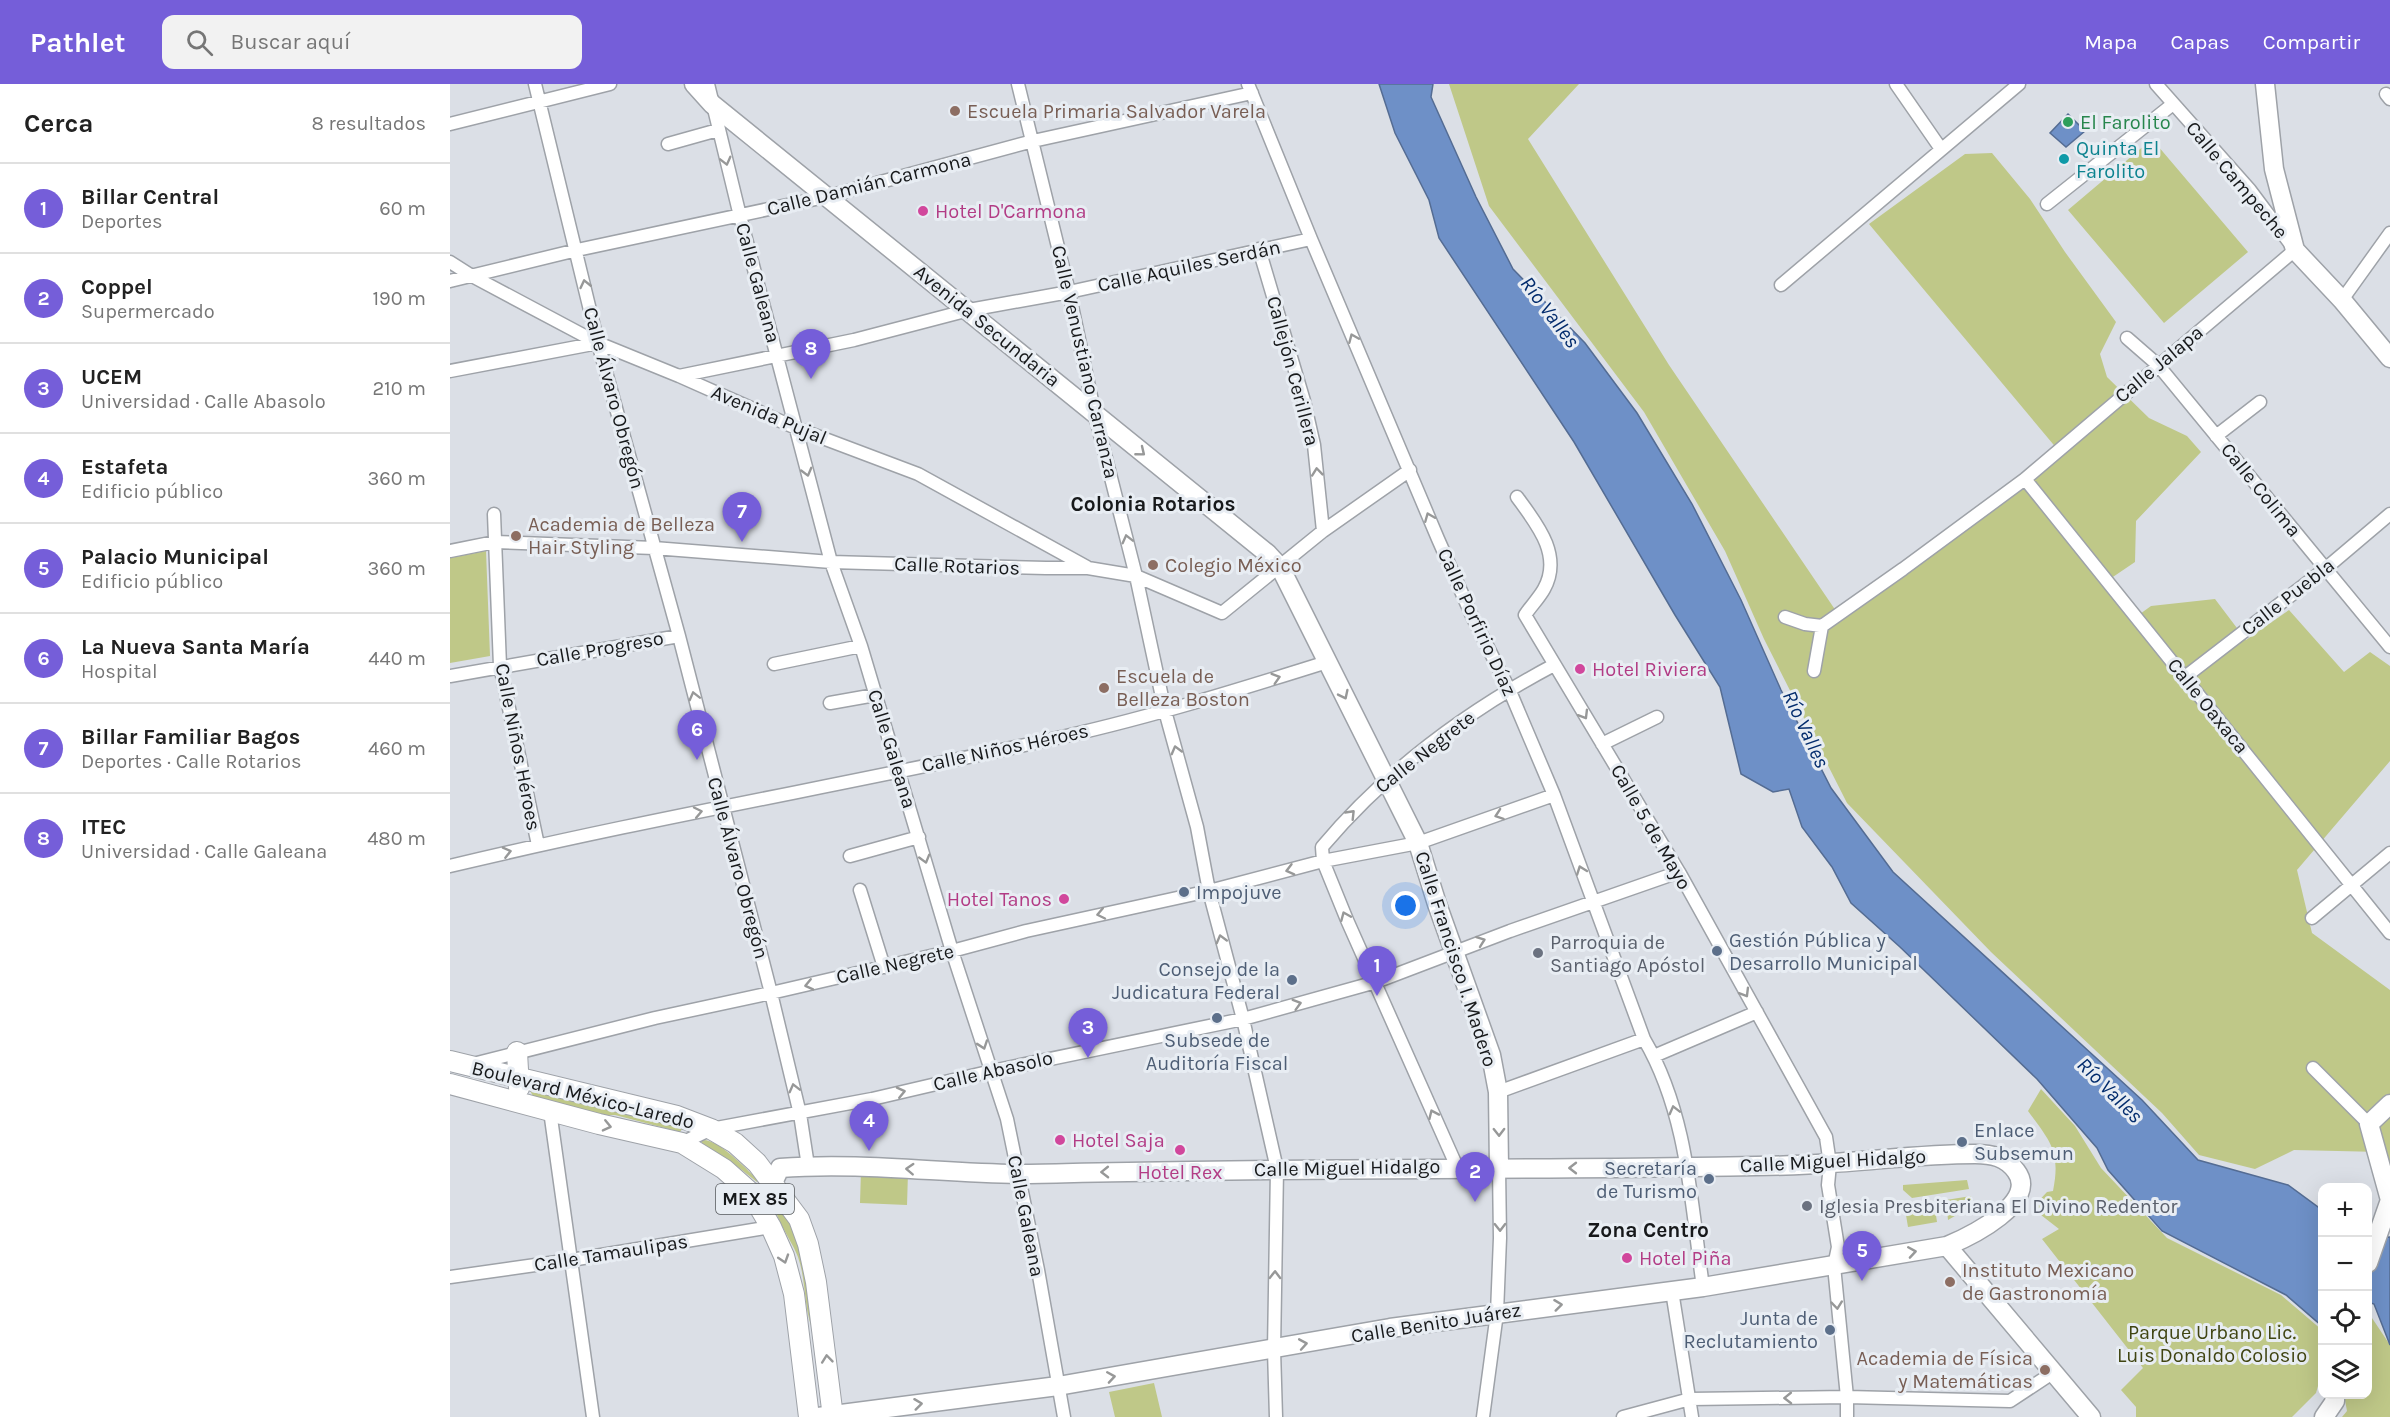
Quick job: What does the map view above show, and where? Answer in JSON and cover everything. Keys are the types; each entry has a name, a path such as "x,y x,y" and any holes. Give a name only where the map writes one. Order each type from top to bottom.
{"main road":[{"path":"517,1052 517,1078 522,1102"},
{"name":"Boulevard México-Laredo","path":"459,1063 677,1116 711,1129 735,1143 772,1182 799,1219 808,1244 821,1314 828,1416"},
{"name":"Boulevard México-Laredo","path":"451,1085 682,1143 724,1169 751,1193 771,1227 784,1256 794,1294 808,1417"}],"street":[{"name":"Calle Álvaro Obregón","path":"535,84 598,343 679,636 721,807 771,993 800,1114 808,1166"},
{"path":"450,124 610,84"},
{"name":"Avenida Secundaria","path":"694,84 712,104 825,197 969,310 1268,554 1280,567"},
{"name":"Calle Galeana","path":"708,84 740,216 831,562 861,646 897,772 1006,1119 1019,1174 1064,1417"},
{"name":"Calle Venustiano Carranza","path":"1018,84 1069,292 1095,415 1136,576 1165,711 1197,827 1209,891 1277,1168 1274,1350 1276,1417"},
{"path":"1896,84 1941,149"},
{"path":"1781,285 2019,84"},
{"name":"Calle Campeche","path":"2156,84 2250,190 2295,249 2342,300 2390,358"},
{"name":"Calle Campeche","path":"2265,84 2274,169 2295,249"},
{"name":"Calle Damián Carmona","path":"450,281 577,250 825,197 1033,141 1250,88"},
{"name":"Calle Porfirio Díaz","path":"1250,88 1311,239 1472,616 1509,689 1554,795 1593,904 1634,1006 1644,1039 1654,1056 1674,1105 1687,1167 1703,1287"},
{"path":"2047,204 2172,104"},
{"path":"668,144 718,130"},
{"path":"2342,300 2390,233"},
{"name":"Calle Aquiles Serdán","path":"679,376 854,340 969,310 1069,292 1311,239"},
{"name":"Callejón Cerillera","path":"1259,249 1304,401 1314,445 1323,531"},
{"name":"Calle Jalapa","path":"1822,626 2025,479 2295,249"},
{"name":"Avenida Pujal","path":"450,262 598,343 796,428 918,474 1088,568"},
{"name":"Calle Colima","path":"2127,338 2157,365 2390,647"},
{"path":"450,371 598,343"},
{"path":"2216,436 2260,402"},
{"name":"Calle Rotarios","path":"450,550 495,542 654,548 831,562 1088,568 1136,576 1222,613 1323,531 1410,470"},
{"name":"Calle Oaxaca","path":"2025,479 2390,933"},
{"name":"Calle 5 de Mayo","path":"1517,496 1546,539 1551,572 1544,589 1525,615 1678,872 1826,1137 1830,1164 1828,1185 1838,1247 1833,1266 1847,1397 1846,1417"},
{"name":"Calle Niños Héroes","path":"494,514 500,666 538,845"},
{"name":"Calle Puebla","path":"2186,677 2325,569 2390,514"},
{"name":"Calle Francisco I. Madero","path":"1280,567 1418,843 1491,1055 1498,1092 1500,1238 1497,1312 1483,1417"},
{"path":"1785,617 1806,624 1822,626 1814,671"},
{"name":"Calle Progreso","path":"450,676 679,636"},
{"path":"774,664 861,646"},
{"name":"Calle Niños Héroes","path":"450,866 538,845 1067,736 1165,711 1327,662"},
{"name":"Calle Negrete","path":"1323,861 1322,847 1348,816 1407,761 1509,689 1554,665"},
{"path":"830,703 875,695"},
{"path":"1602,744 1657,717"},
{"name":"Calle Negrete","path":"459,1063 517,1052 655,1018 884,967 1037,928 1209,891 1323,861 1418,843 1554,795"},
{"path":"850,856 919,837"},
{"path":"2312,918 2390,853"},
{"path":"1323,861 1456,1167"},
{"name":"Calle Abasolo","path":"682,1143 711,1129 800,1114 1242,1019 1376,982 1454,951 1593,904 1678,872"},
{"path":"860,890 884,967"},
{"path":"1654,1056 1757,1012"},
{"path":"1498,1092 1644,1039"},
{"path":"2313,1068 2369,1124 2390,1200 2372,1249"},
{"path":"2369,1124 2390,1104"},
{"path":"550,1111 593,1417"},
{"name":"Calle Miguel Hidalgo","path":"772,1182 780,1168 808,1166 1019,1174 1277,1168 1687,1167 1830,1164 1960,1154 1988,1154 2009,1160 2021,1177"},
{"name":"Calle Benito Juárez","path":"828,1416 1058,1386 1390,1328 1497,1312 1703,1287 1947,1246 1993,1222 2021,1192 2021,1177"},
{"path":"761,1208 772,1182"},
{"name":"Calle Tamaulipas","path":"450,1277 572,1260 771,1227"},
{"path":"1947,1246 2091,1417"},
{"path":"1672,1291 1692,1417"},
{"path":"1623,1417 1690,1399 1847,1397 2010,1401 2054,1372"},
{"path":"2324,1417 2335,1399"}],"green space":[{"path":"1449,84 1579,84 1528,139 1669,365 1836,611 2058,450 1869,224 1965,154 1992,153 2030,199 2116,322 2100,354 2107,377 2149,418 2187,436 2201,452 2136,521 2135,562 2104,583 2133,619 2151,606 2215,599 2246,640 2289,610 2344,672 2370,652 2390,666 2390,761 2297,870 2312,933 2390,990 2390,1168 2381,1152 2294,1150 2255,1169 2199,1155 2162,1113 1991,952 1847,803 1764,639 1725,551 1644,412 1489,206"},
{"path":"2152,139 2248,252 2164,323 2068,210"},
{"path":"486,551 490,656 450,663 450,558"},
{"path":"528,1087 679,1126 682,1129 680,1132 615,1115 602,1115 533,1096"},
{"name":"Parque Urbano Lic. Luis Donaldo Colosio","path":"2041,1089 2075,1126 2101,1168 2167,1238 2281,1295 2318,1327 2316,1393 2292,1417 2136,1417 2136,1407 2121,1390 2143,1368 2042,1239 2059,1229 2032,1208 2047,1192 2053,1191 2056,1166 2048,1139 2028,1111"},
{"path":"702,1140 724,1149 757,1179 757,1182 738,1167 702,1145"},
{"path":"861,1171 908,1173 907,1205 860,1203"},
{"path":"1967,1180 1969,1189 1912,1198 1903,1190 1903,1185"},
{"path":"1971,1196 1972,1206 1948,1220 1946,1200"},
{"path":"779,1201 804,1253 815,1335 809,1317 798,1257 776,1211 775,1206"},
{"path":"1935,1209 1937,1222 1908,1227 1906,1215"},
{"path":"2372,1318 2390,1345 2390,1417 2342,1417 2347,1411 2345,1399 2372,1399"},
{"path":"1154,1383 1162,1417 1115,1417 1109,1392"}],"water":[{"name":"Río Valles","path":"1379,84 1433,84 1431,97 1476,197 1513,269 1585,343 1637,413 1692,504 1741,600 1781,690 1831,788 1893,872 2142,1100 2198,1160 2288,1185 2318,1207 2318,1323 2286,1295 2162,1231 2108,1170 2097,1148 2037,1079 1851,903 1832,867 1802,827 1789,789 1773,792 1741,774 1720,687 1574,442 1439,238 1429,200 1395,133"},
{"name":"El Farolito","path":"2068,114 2085,131 2066,147 2050,133"},
{"path":"2390,1237 2390,1345 2372,1303 2372,1238"}],"place":[{"name":"Escuela Primaria Salvador Varela","path":"955,111"},
{"name":"El Farolito","path":"2068,122"},
{"name":"Quinta El Farolito","path":"2064,159"},
{"name":"Hotel D'Carmona","path":"923,211"},
{"name":"ITEC","path":"811,379"},
{"name":"Academia de Belleza Hair Styling","path":"516,536"},
{"name":"Billar Familiar Bagos","path":"742,542"},
{"name":"Colegio México","path":"1153,565"},
{"name":"Hotel Riviera","path":"1580,669"},
{"name":"Escuela de Belleza Boston","path":"1104,688"},
{"name":"La Nueva Santa María","path":"697,760"},
{"name":"Impojuve","path":"1184,892"},
{"name":"Hotel Tanos","path":"1064,899"},
{"name":"Gestión Pública y Desarrollo Municipal","path":"1717,951"},
{"name":"Parroquia de Santiago Apóstol","path":"1538,953"},
{"name":"Consejo de la Judicatura Federal","path":"1292,980"},
{"name":"Billar Central","path":"1377,996"},
{"name":"Subsede de Auditoría Fiscal","path":"1217,1018"},
{"name":"UCEM","path":"1088,1058"},
{"name":"Hotel Saja","path":"1060,1140"},
{"name":"Enlace Subsemun","path":"1962,1142"},
{"name":"Hotel Rex","path":"1180,1150"},
{"name":"Estafeta","path":"869,1151"},
{"name":"Secretaría de Turismo","path":"1709,1179"},
{"name":"Coppel","path":"1475,1202"},
{"name":"Iglesia Presbiteriana El Divino Redentor","path":"1807,1206"},
{"name":"Hotel Piña","path":"1627,1258"},
{"name":"Palacio Municipal","path":"1862,1281"},
{"name":"Instituto Mexicano de Gastronomía","path":"1950,1282"},
{"name":"Junta de Reclutamiento","path":"1830,1330"},
{"name":"Academia de Física y Matemáticas","path":"2045,1370"}],"district":[{"name":"Colonia Rotarios","path":"1153,504"},
{"name":"Zona Centro","path":"1648,1230"}]}
